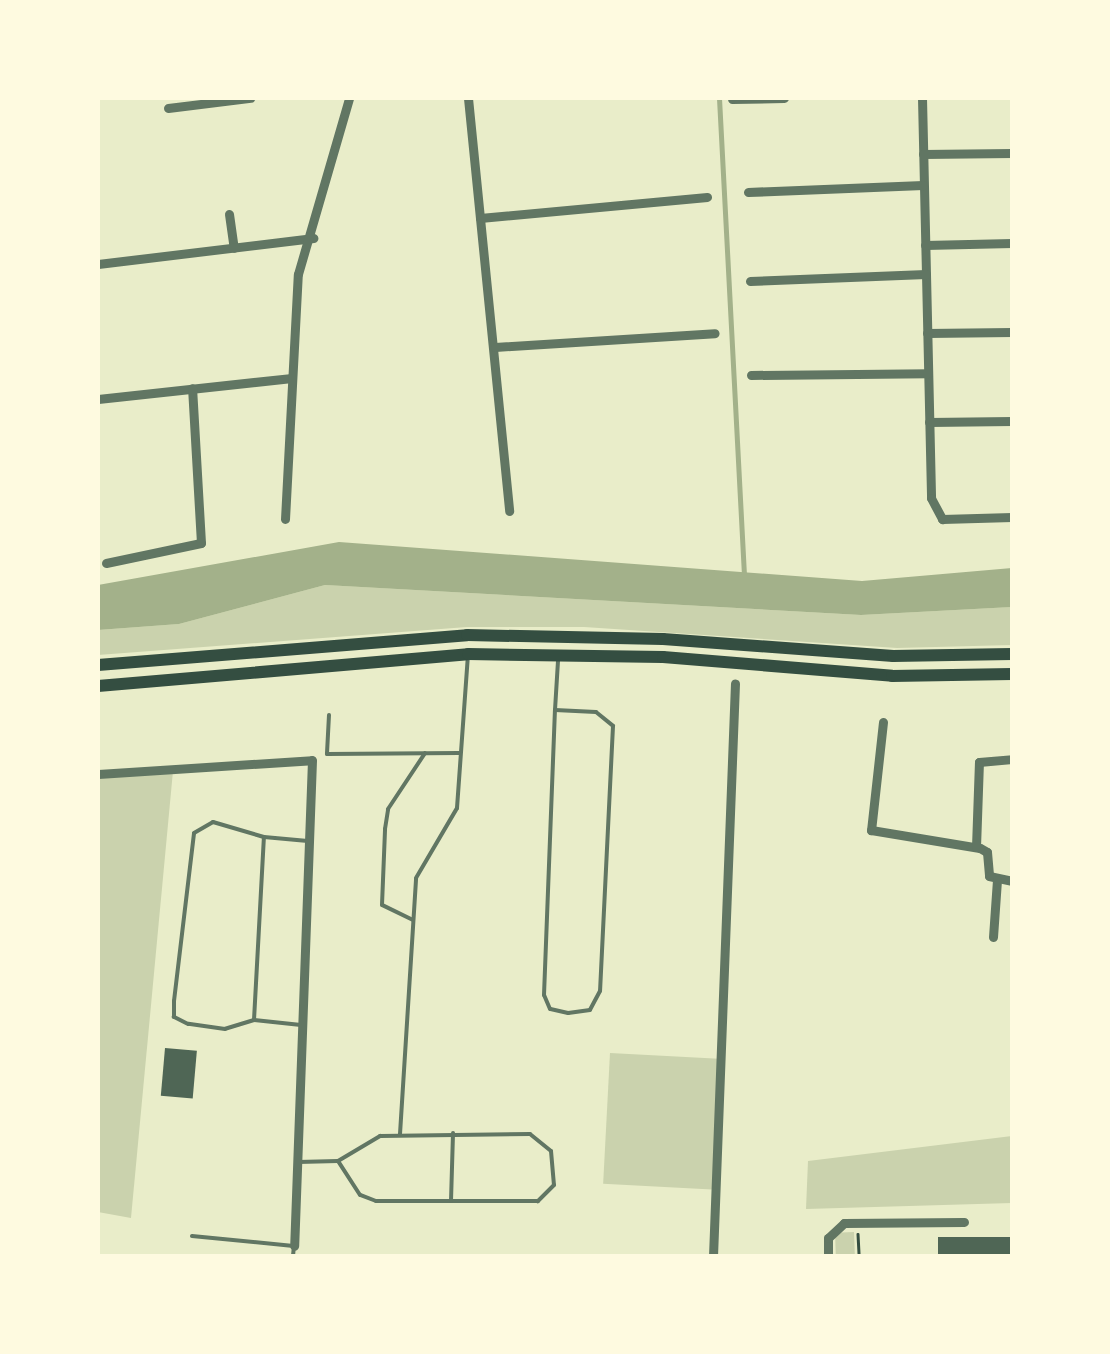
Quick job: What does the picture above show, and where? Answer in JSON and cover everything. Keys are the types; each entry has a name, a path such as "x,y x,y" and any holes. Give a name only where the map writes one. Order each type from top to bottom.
{"main road":[{"path":"98,665 467,636 663,639 893,656 1012,654"},
{"path":"98,686 468,654 892,676 1012,674"}],"street":[{"path":"168,108 250,98"},
{"path":"285,519 298,274 314,238 349,98"},
{"path":"468,98 509,511"},
{"path":"732,99 784,98"},
{"path":"922,98 931,498 942,519 1012,516"},
{"path":"923,154 1012,153"},
{"path":"748,192 923,184"},
{"path":"480,218 707,196"},
{"path":"230,214 234,248"},
{"path":"98,264 314,238"},
{"path":"925,244 1012,243"},
{"path":"750,281 926,274"},
{"path":"927,333 1012,332"},
{"path":"495,347 716,333"},
{"path":"751,375 928,373"},
{"path":"98,399 292,378"},
{"path":"106,563 201,544 192,388"},
{"path":"930,422 1012,421"},
{"path":"713,1256 735,684"},
{"path":"883,722 872,830 976,847 987,852 989,876 1012,881"},
{"path":"976,847 979,762 1012,758"},
{"path":"98,774 312,760 293,1251"},
{"path":"993,937 997,880"},
{"path":"828,1256 835,1226 964,1222"}],"lane":[{"path":"400,1134 416,878 457,808 468,654"},
{"path":"556,710 596,712 613,726 600,991 590,1010 568,1012 550,1008 544,994 556,710 559,656"},
{"path":"328,715 326,754 459,753"},
{"path":"413,920 382,905 384,829 388,809 425,753"},
{"path":"300,1025 254,1020 225,1029 188,1024 174,1017 174,1001 194,833 212,822 264,838 308,840"},
{"path":"254,1020 264,838"},
{"path":"452,1201 453,1133"},
{"path":"296,1162 338,1162 380,1136 530,1134 544,1140 551,1151 554,1186 538,1202 376,1201 360,1195 338,1162"},
{"path":"192,1236 293,1251"}],"path":[{"path":"858,1223 859,1256"}],"shaded area":[{"path":"339,542 862,581 1012,568 1012,607 861,615 325,585 179,624 98,630 98,585"},
{"path":"325,585 861,615 1012,607 1012,645 897,648 584,627 467,627 98,655 98,630 179,624"},
{"path":"173,771 131,1218 98,1212 98,775"},
{"path":"610,1053 719,1059 712,1190 603,1184"},
{"path":"1012,1136 1012,1203 806,1209 808,1161"},
{"path":"854,1232 855,1256 836,1256 835,1233"}],"building":[{"path":"165,1048 197,1051 193,1099 161,1096"},
{"path":"938,1237 1012,1237 1012,1256 938,1256"}],"waterway":[{"path":"719,98 744,574"}]}
